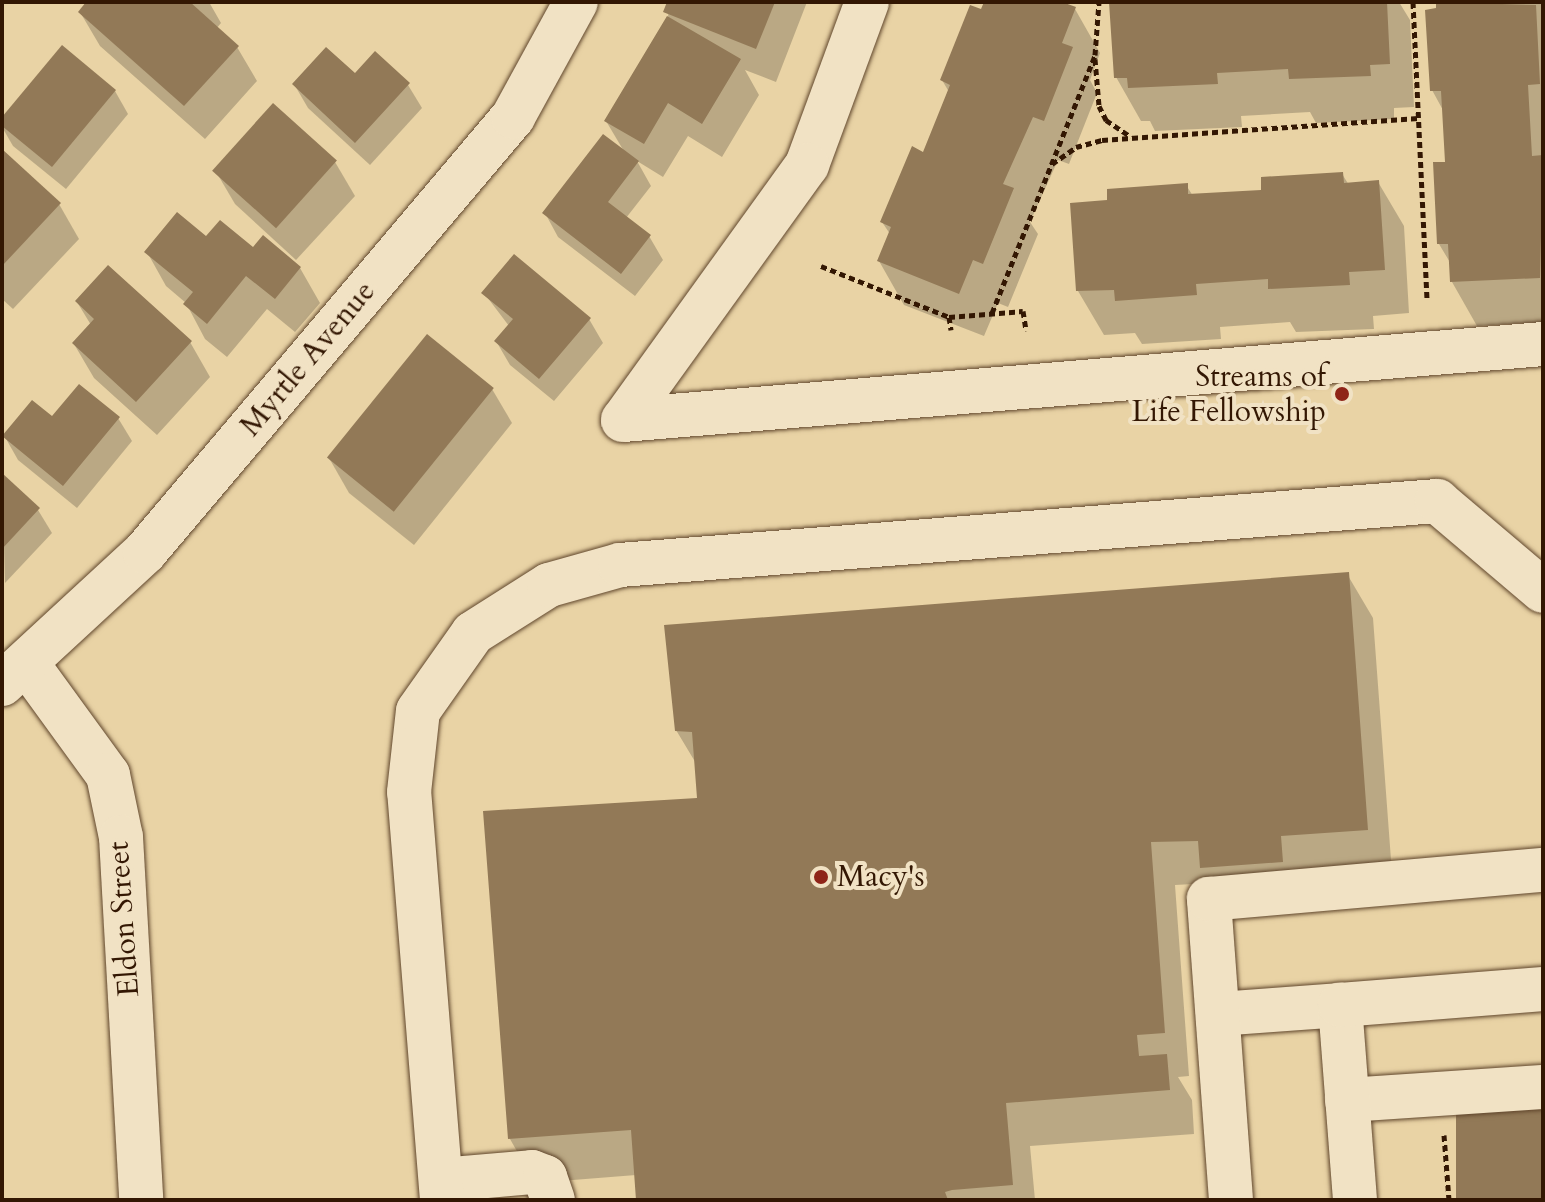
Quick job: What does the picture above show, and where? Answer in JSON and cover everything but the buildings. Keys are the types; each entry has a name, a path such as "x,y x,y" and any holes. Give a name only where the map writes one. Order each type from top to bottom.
{"street":[{"name":"Myrtle Avenue","path":"15,674 145,552 513,117 576,2"},
{"path":"867,2 807,165 623,420 1543,344"},
{"path":"553,1200 545,1177 532,1172 441,1190 409,792 418,711 473,633 549,585 620,565 1437,501 1542,592 1543,606"},
{"name":"Eldon Street","path":"15,674 108,775 121,837 141,1200"},
{"path":"1231,1200 1209,899 1543,870"},
{"path":"1218,1014 1543,989"},
{"path":"1340,1005 1355,1200"},
{"path":"1347,1100 1543,1087"}],"path":[{"path":"1099,2 1095,55 1099,106 1106,120 1132,138"},
{"path":"1413,2 1427,300"},
{"path":"992,313 1095,55"},
{"path":"1052,164 1076,147 1132,138 1418,118"},
{"path":"821,266 949,317 1023,311 1026,331"},
{"path":"949,317 951,330"},
{"path":"1443,1125 1449,1200"}],"place":[{"name":"Streams of Life Fellowship","path":"1342,394"},
{"name":"Macy's","path":"821,877"}]}
